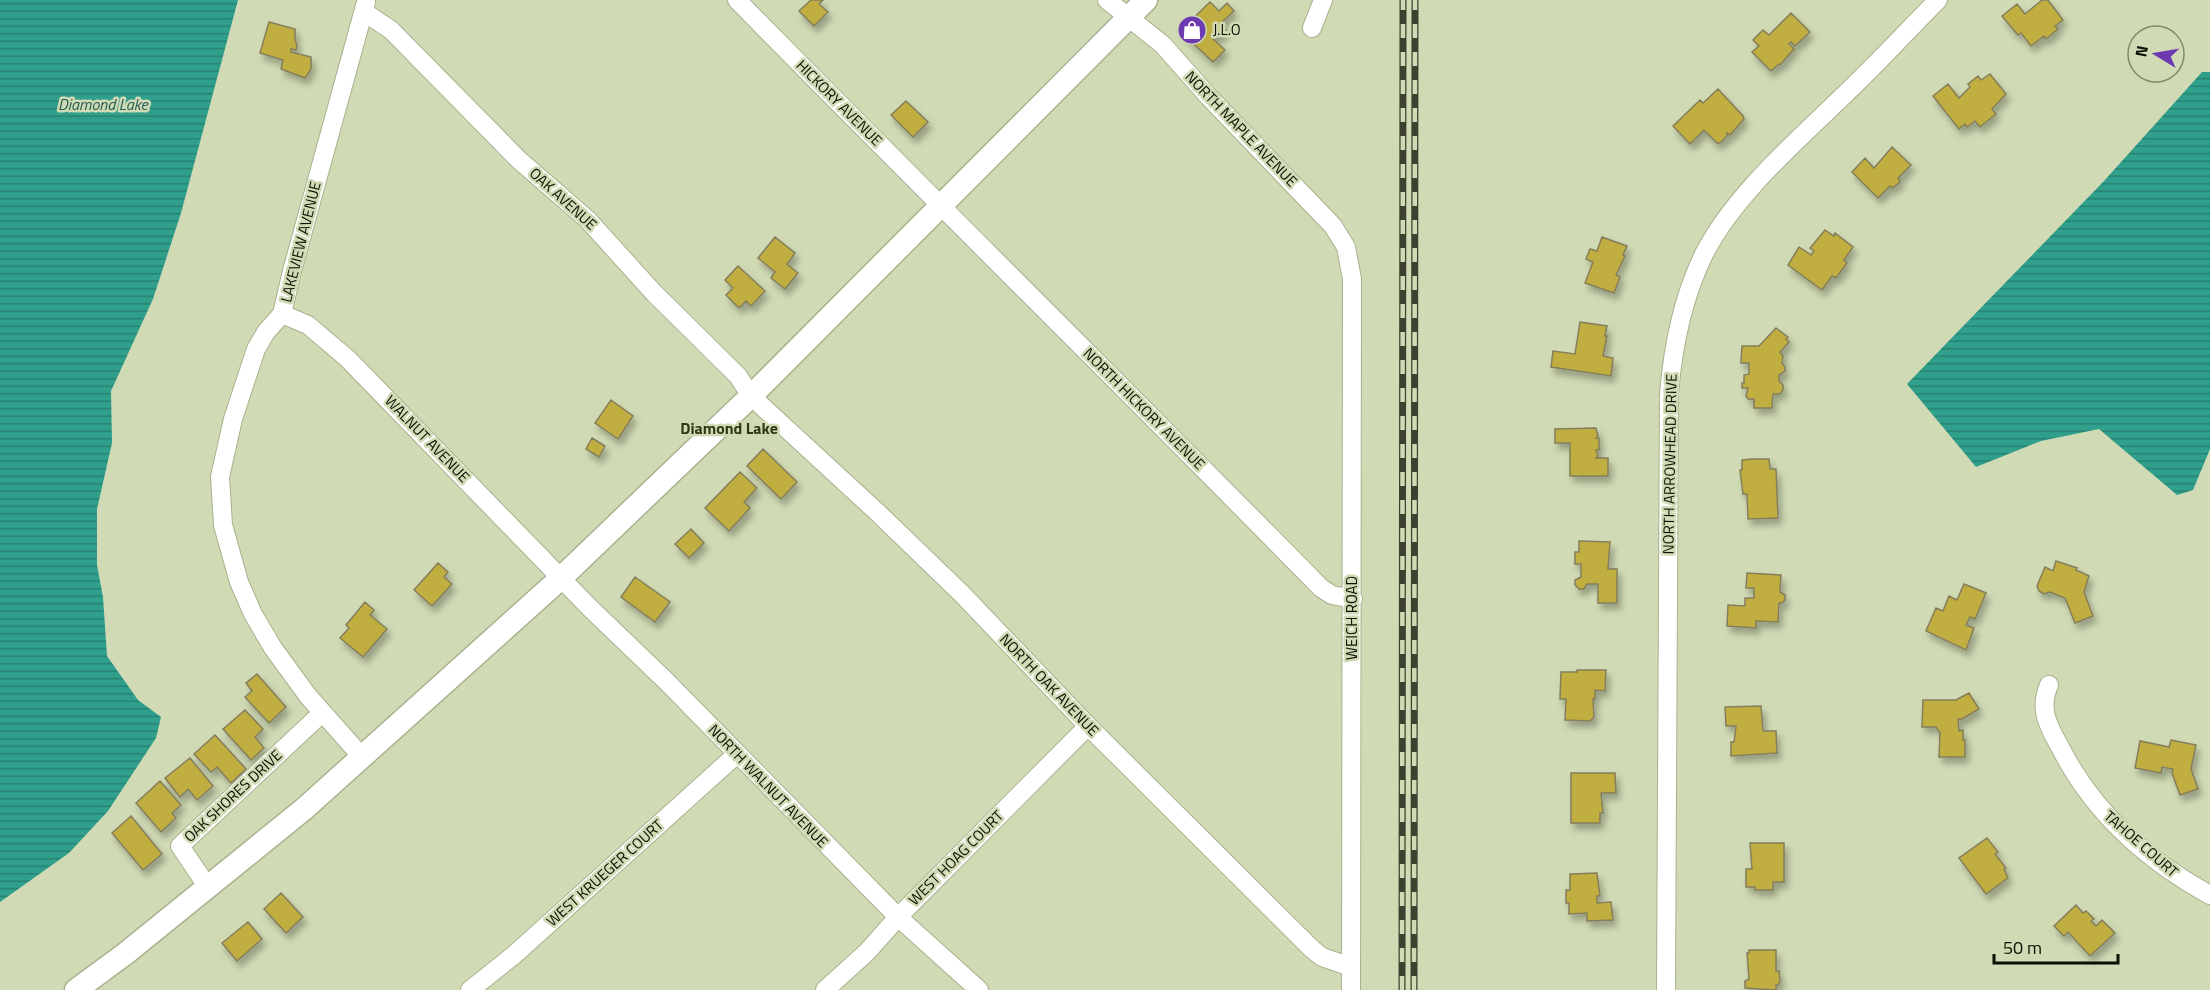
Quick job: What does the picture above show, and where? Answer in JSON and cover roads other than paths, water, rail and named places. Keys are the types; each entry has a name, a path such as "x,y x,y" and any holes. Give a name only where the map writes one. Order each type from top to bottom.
{"main road":[{"path":"76,990 125,954 304,809 561,578 751,396 1146,0"}],"street":[{"name":"HICKORY AVENUE","path":"736,0 943,205"},
{"name":"NORTH MAPLE AVENUE","path":"1107,0 1163,45 1208,96 1334,226 1346,247"},
{"path":"1312,28 1323,0"},
{"name":"NORTH ARROWHEAD DRIVE","path":"1666,990 1669,394 1672,354 1678,326 1688,293 1705,253 1720,228 1749,190 1938,0"},
{"name":"LAKEVIEW AVENUE","path":"362,757 308,696 273,648 253,614 239,582 223,525 220,477 233,419 256,349 266,332 282,314 348,64 366,6"},
{"name":"OAK AVENUE","path":"366,6 519,160 588,220 654,293 738,376 751,396"},
{"name":"NORTH HICKORY AVENUE","path":"943,205 1321,588 1332,596 1353,599"},
{"name":"WEICH ROAD","path":"1346,247 1352,279 1353,599 1349,865 1351,990"},
{"name":"WALNUT AVENUE","path":"282,314 308,325 348,359 561,578"},
{"name":"NORTH OAK AVENUE","path":"751,396 876,511 954,587 1088,726 1312,950 1322,957 1351,968"},
{"name":"NORTH WALNUT AVENUE","path":"561,578 666,681 898,917 979,990"},
{"name":"TAHOE COURT","path":"2049,685 2044,697 2044,708 2050,729 2074,774 2097,805 2155,860 2210,895"},
{"name":"OAK SHORES DRIVE","path":"207,886 180,846 322,712"},
{"name":"WEST HOAG COURT","path":"825,990 867,951 1088,726"},
{"name":"WEST KRUEGER COURT","path":"470,990 514,956 737,754"}],"water":[{"name":"Diamond Lake","path":"0,0 238,0 181,213 153,299 111,391 112,443 97,509 97,565 103,597 107,656 138,700 161,717 156,738 108,811 69,853 0,902"},
{"path":"2202,72 2210,72 2210,449 2193,490 2177,495 2099,429 2041,441 1976,467 1907,384 2104,181"}],"railway":[{"path":"1402,990 1403,0"},
{"path":"1414,990 1415,0"}],"place":[{"name":"J.L.O","path":"1192,30"}],"district":[{"name":"Diamond Lake","path":"729,428"}]}
